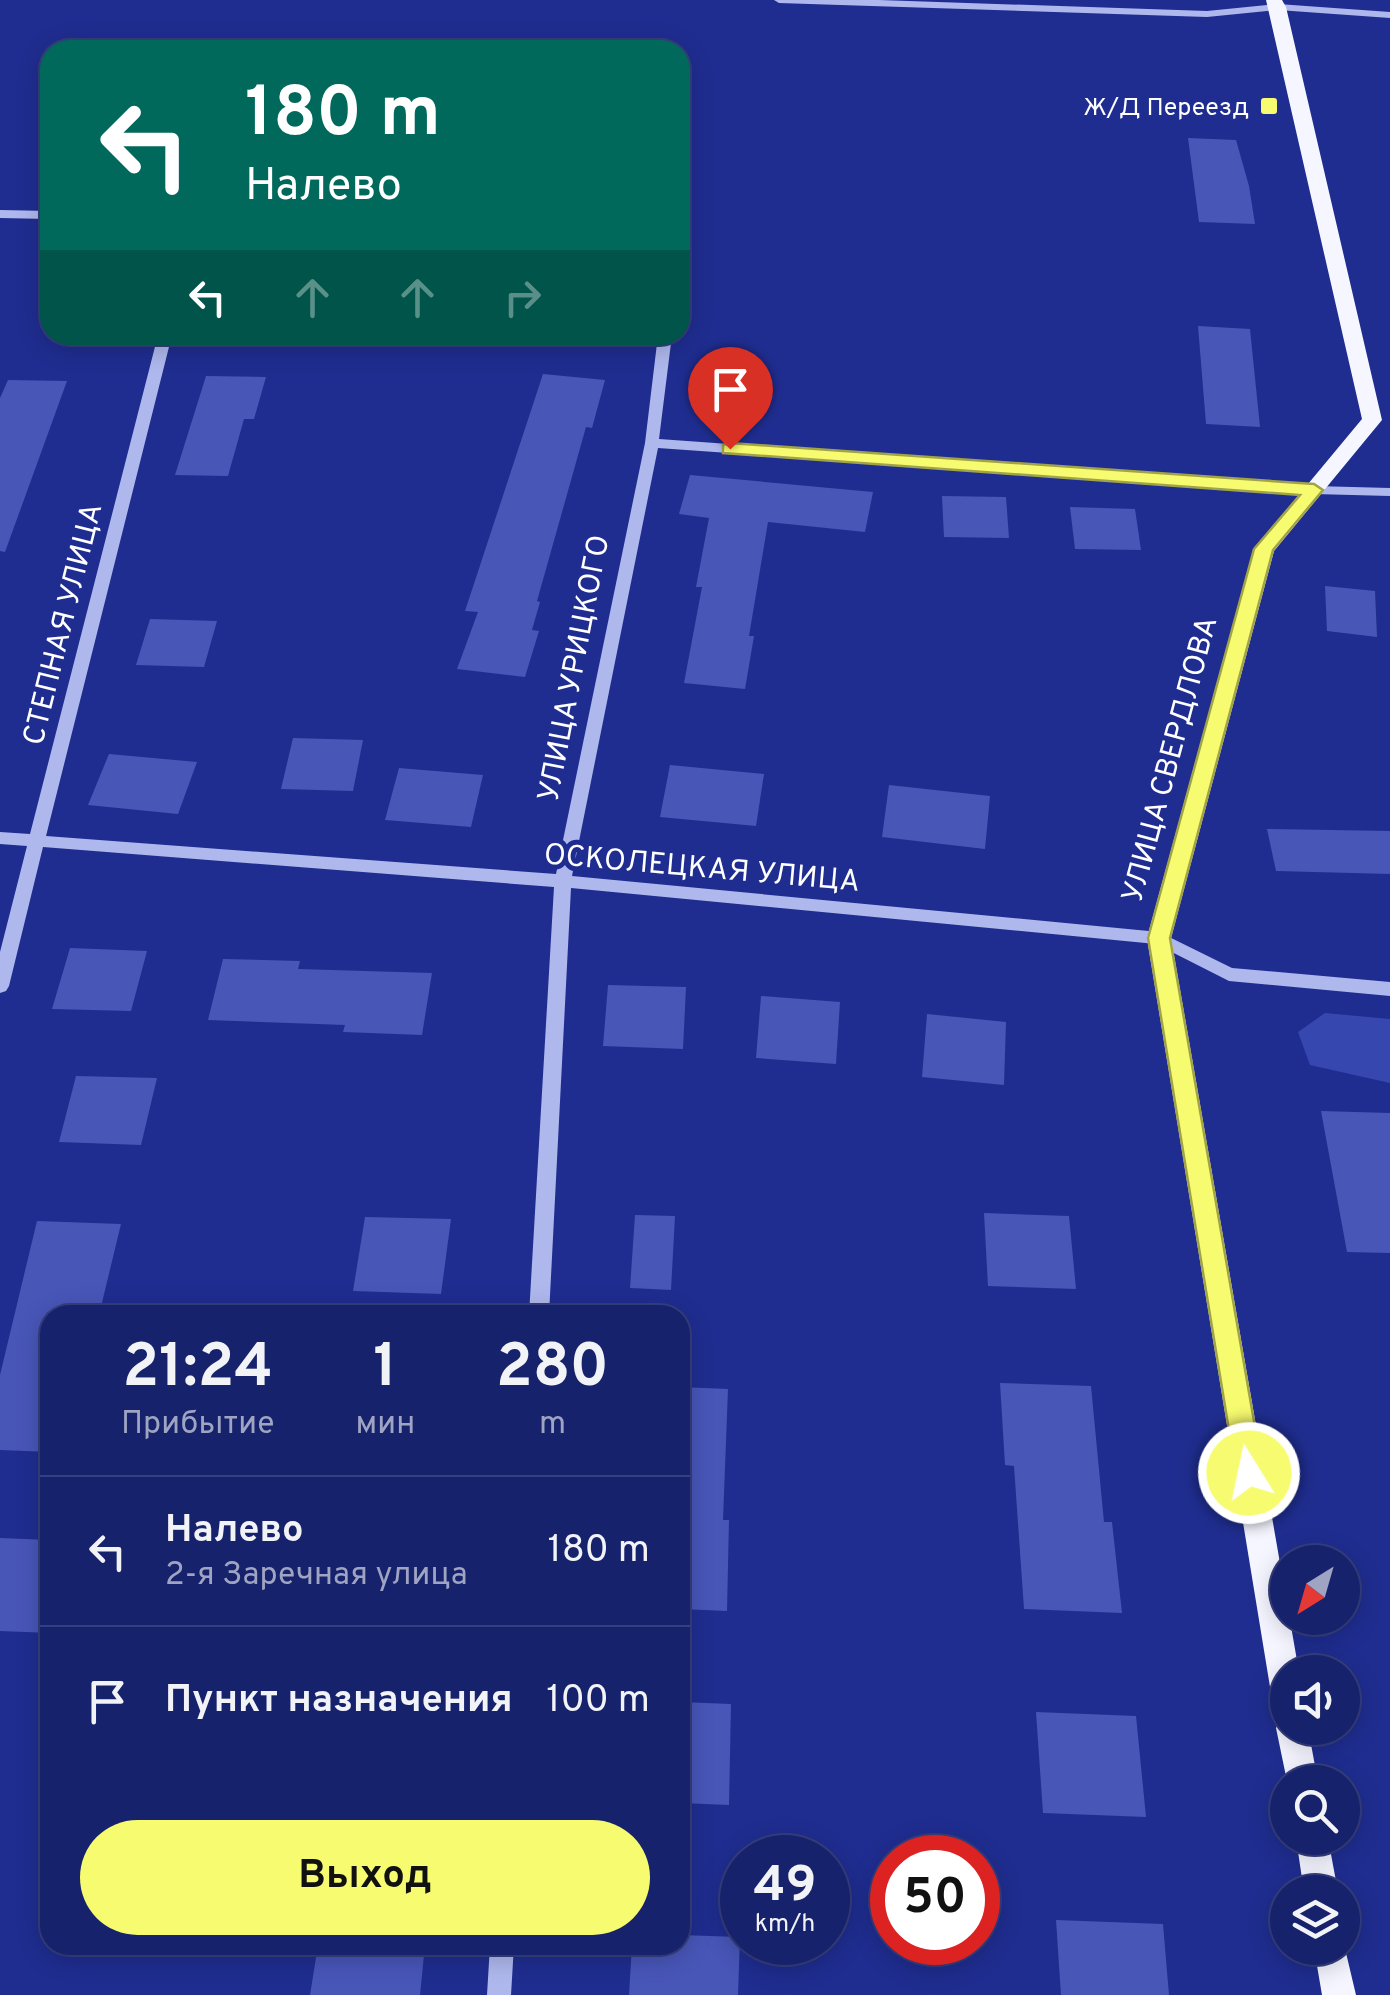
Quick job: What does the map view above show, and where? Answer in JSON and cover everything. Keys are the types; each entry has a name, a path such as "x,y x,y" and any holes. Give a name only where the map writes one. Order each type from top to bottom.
{"main road":[{"name":"УЛИЦА СВЕРДЛОВА","path":"1276,4 1372,420 1264,549 1159,938 1281,1655"},
{"path":"1334,1965 1339,1995"}],"street":[{"path":"779,0 1188,14 1276,4 1390,15"},
{"path":"0,214 40,215"},
{"name":"СТЕПНАЯ УЛИЦА","path":"0,986 162,345"},
{"name":"УЛИЦА УРИЦКОГО","path":"539,1305 564,881 652,444 664,345"},
{"path":"652,444 1390,492"},
{"name":"ОСКОЛЕЦКАЯ УЛИЦА","path":"0,838 564,881 1159,938 1229,974 1390,989"},
{"path":"500,1995 502,1955"}],"shaded area":[{"path":"1325,1013 1390,1019 1390,1083 1310,1065 1298,1032"}],"building":[{"path":"1188,138 1236,140 1255,224 1199,222"},
{"path":"1198,326 1250,329 1260,427 1206,424"},
{"path":"543,374 605,380 592,428 586,427 537,601 540,602 532,630 539,631 525,677 457,669 478,612 465,611"},
{"path":"206,376 266,377 254,419 244,419 228,476 175,475"},
{"path":"8,380 67,381 5,552 0,551 0,398"},
{"path":"690,475 873,492 865,532 768,522 749,636 754,636 745,689 684,683 702,587 696,587 709,518 679,514"},
{"path":"942,496 1006,497 1009,538 944,537"},
{"path":"1070,507 1135,509 1141,550 1075,549"},
{"path":"1325,586 1375,591 1377,637 1327,631"},
{"path":"150,619 217,621 204,667 136,665"},
{"path":"293,738 363,740 353,791 281,789"},
{"path":"109,754 197,762 178,814 88,805"},
{"path":"670,765 764,774 756,826 660,817"},
{"path":"399,768 483,775 471,827 385,820"},
{"path":"889,785 990,796 985,849 882,837"},
{"path":"1267,829 1390,831 1390,874 1276,871"},
{"path":"70,948 147,951 131,1011 52,1009"},
{"path":"223,959 300,961 298,969 432,973 422,1035 343,1032 345,1025 208,1020"},
{"path":"608,985 686,987 683,1049 603,1046"},
{"path":"761,996 840,1002 836,1064 756,1058"},
{"path":"927,1014 1006,1022 1004,1085 922,1077"},
{"path":"76,1076 157,1078 141,1145 59,1142"},
{"path":"1321,1111 1390,1113 1390,1253 1347,1252"},
{"path":"984,1213 1069,1216 1076,1289 988,1286"},
{"path":"635,1215 675,1216 671,1290 630,1288"},
{"path":"365,1217 451,1219 441,1294 353,1291"},
{"path":"37,1221 121,1224 101,1305 40,1305 40,1452 0,1450 0,1375"},
{"path":"1000,1383 1091,1386 1104,1522 1112,1522 1122,1613 1024,1609 1014,1466 1005,1465"},
{"path":"690,1387 728,1389 723,1520 729,1520 727,1611 690,1609"},
{"path":"0,1538 40,1540 40,1633 0,1631"},
{"path":"690,1702 731,1704 729,1805 690,1803"},
{"path":"1036,1712 1136,1716 1146,1817 1043,1813"},
{"path":"1056,1920 1163,1924 1169,1995 1061,1995"},
{"path":"690,1935 720,1936 720,1965 739,1965 738,1995 629,1995 631,1955 690,1955"},
{"path":"316,1955 424,1955 420,1995 310,1995"}],"place":[{"name":"Ж/Д Переезд","path":"1269,106"}],"route":[{"path":"730,449 1314,490 1264,549 1159,938 1249,1473"}]}
